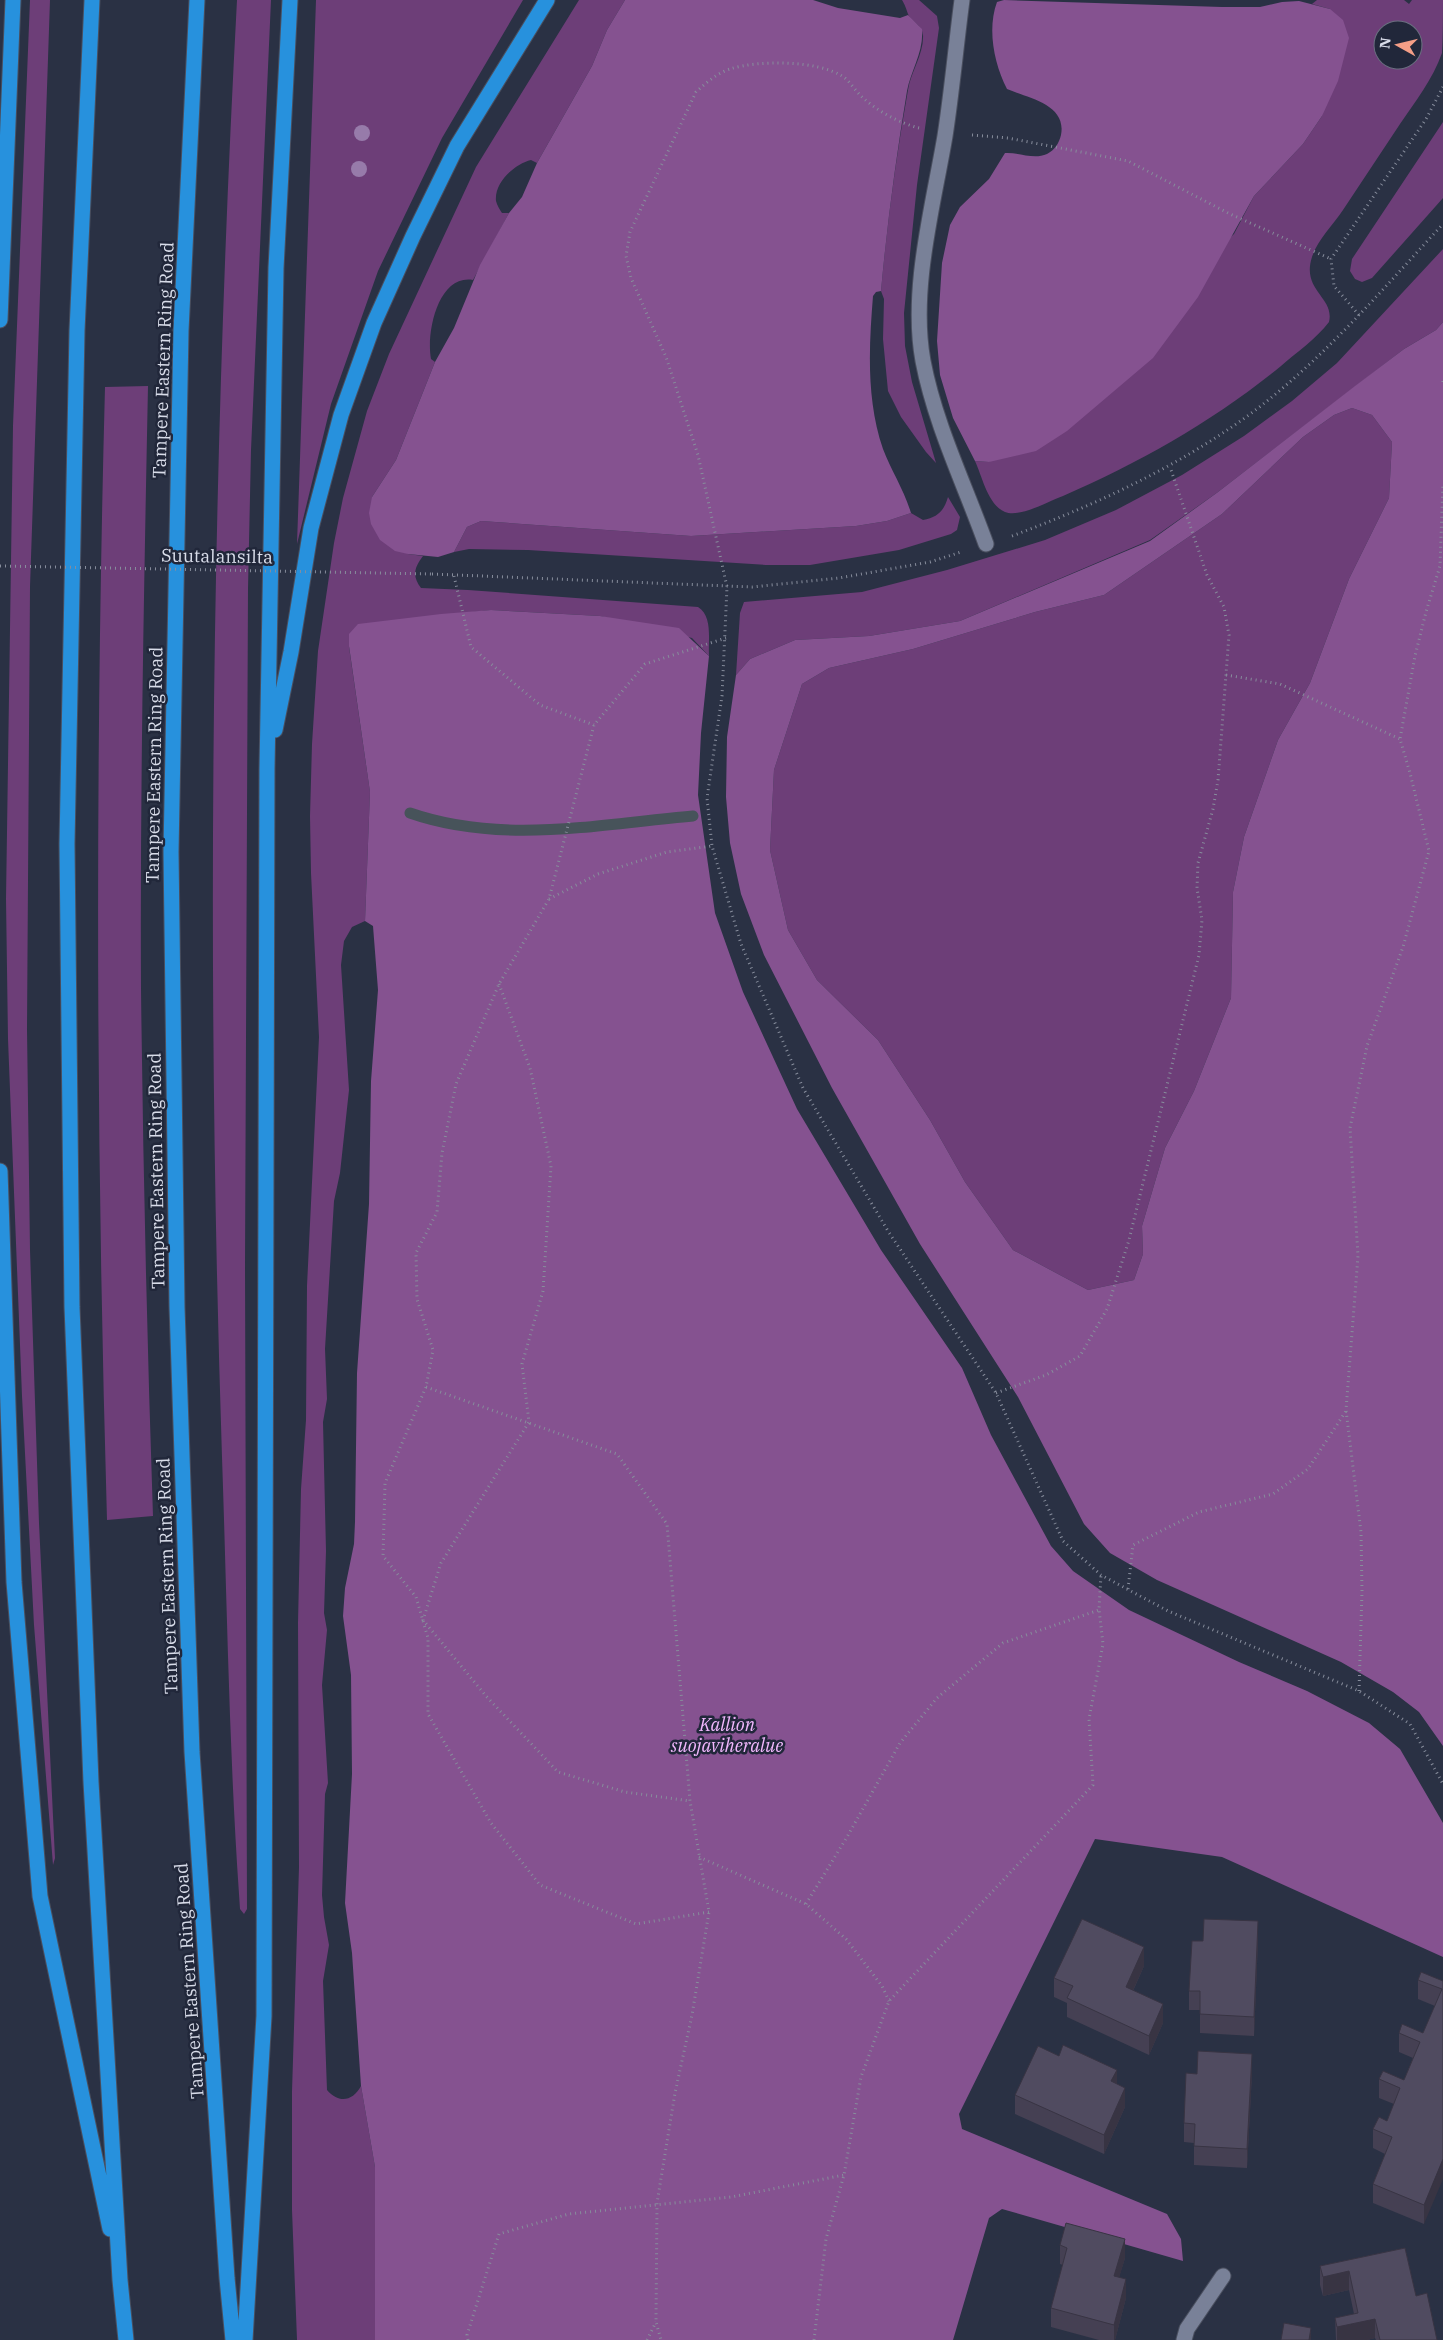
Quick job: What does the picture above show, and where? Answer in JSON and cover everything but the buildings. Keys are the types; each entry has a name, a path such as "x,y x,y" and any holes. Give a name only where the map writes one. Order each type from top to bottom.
{"highway":[{"path":"0,320 14,0"},
{"path":"92,0 77,331 67,834 72,1297 91,1782 120,2280 126,2340"},
{"name":"Tampere Eastern Ring Road","path":"197,0 181,331 171,842 176,1307 192,1752 227,2278 233,2340"},
{"path":"245,2340 264,2016 267,769 276,268 290,0"},
{"path":"267,769 291,652 311,528 341,415 374,323 413,236 457,146 548,0"},
{"path":"0,1171 14,1582 40,1896 120,2280"}],"street":[{"path":"962,0 945,135 918,303 923,360 937,420 965,484 986,544"},
{"path":"1184,2340 1187,2329 1223,2276"}],"path":[{"path":"1331,259 1230,214 1128,161 1008,138 945,135 912,126 884,113 861,96 844,77 830,70 775,62 729,69 710,79 696,92 630,232 626,256 631,278 666,358 698,455 728,588 722,696 707,798 712,846 741,944 803,1088 888,1230 996,1393 1063,1541 1101,1575 1168,1611 1359,1691 1410,1724 1443,1784"},
{"path":"1359,315 1334,286 1331,259 1426,119 1443,87"},
{"path":"996,1393 1046,1375 1080,1356 1107,1309 1132,1231 1199,955 1202,920 1196,888 1198,863 1214,809 1229,635 1224,607 1207,575 1170,467"},
{"path":"1359,1691 1362,1591 1361,1532 1346,1410 1358,1256 1350,1128 1367,1046 1403,947 1428,851 1410,773 1400,740 1415,656 1440,566 1443,483"},
{"name":"Suutalansilta","path":"0,566 432,574"},
{"path":"454,576 471,648 540,705 594,725"},
{"path":"709,1912 636,1924 540,1885 491,1823 428,1714 428,1638 423,1620 416,1597 383,1556 384,1483 426,1387 433,1350 417,1299 416,1253 437,1212 442,1153 456,1084 499,984 549,900 594,725 645,664 726,638"},
{"path":"1226,675 1280,684 1400,740"},
{"path":"549,900 598,874 667,852 712,846"},
{"path":"423,1620 441,1563 529,1422 522,1364 543,1290 551,1166 530,1068 499,984"},
{"path":"426,1387 617,1454 666,1524 690,1802 709,1912 692,2015 675,2093 657,2203 656,2322 661,2340"},
{"path":"1128,1589 1133,1545 1199,1512 1273,1494 1308,1469 1346,1410"},
{"path":"814,2340 826,2239 844,2175 861,2077 889,2002 1093,1785 1090,1719 1103,1644 1099,1610 1101,1575"},
{"path":"806,1904 847,1837 900,1742 937,1698 1003,1643 1099,1610"},
{"path":"423,1620 486,1696 558,1772 625,1792 690,1802"},
{"path":"699,1857 806,1904 846,1939 882,1986 889,2002"},
{"path":"468,2340 467,2335 499,2234 569,2214 657,2203 731,2197 844,2175"},
{"path":"647,2340 656,2322"}],"shaded area":[{"path":"30,0 50,0 30,587 27,1029 30,1250 39,1523 55,1858 53,1865 34,1625 22,1396 8,1039 6,899 13,426"},
{"path":"237,0 271,0 251,450 248,589 245,1265 247,1909 244,1914 240,1909 239,1894 229,1676 217,1275 213,910 214,728 221,364"},
{"path":"316,0 523,0 442,138 378,271 331,404 297,544"},
{"path":"579,0 625,0 607,30 592,66 537,163 531,160 518,165 498,187 496,194 497,204 502,213 509,213 473,280 461,281 451,286 437,307 433,321 430,348 431,359 435,362 396,460 372,497 408,554 423,556 415,572 416,580 421,588 698,607 703,611 708,622 709,656 692,638 600,616 491,610 417,618 349,647 370,792 365,921 352,927 344,941 341,965 349,1090 340,1173 334,1201 325,1349 327,1399 323,1422 326,1551 324,1613 327,1630 322,1685 328,1783 325,1794 322,1895 329,1945 323,1981 327,2090 336,2097 346,2099 354,2095 361,2086 375,2167 375,2340 297,2340 292,2210 292,2092 299,1867 298,1623 301,1489 306,1420 307,1286 319,1037 310,816 318,651 334,543 343,498 367,411 389,354 476,167"},
{"path":"902,0 919,0 937,16 939,28 917,185 904,313 905,346 912,382 936,463 901,417 888,391 883,339 884,299 881,291 892,190 908,90 923,42 922,31 909,17"},
{"path":"1317,0 1404,0 1409,4 1412,0 1443,0 1442,53 1434,72 1343,210 1322,238 1312,257 1311,278 1330,313 1329,322 1306,345 1256,386 1176,439 1121,469 1063,496 1026,511 1018,513 1005,512 990,497 975,461 989,462 1234,234 1254,196 1303,144 1322,116 1330,9 1312,4"},
{"path":"1443,122 1443,198 1372,278 1362,282 1355,279 1350,271 1352,259"},
{"path":"1443,249 1443,322 1436,330 1404,349 1218,492 1150,540 960,621 869,636 795,640 750,659 736,675 740,613 744,602 862,592 947,570 1045,540 1116,510 1182,475 1244,436 1292,401 1337,363"},
{"path":"148,386 142,762 141,988 153,1516 107,1520 103,1378 98,953 98,811 105,387"},
{"path":"1352,408 1372,415 1392,442 1389,498 1349,579 1310,683 1278,740 1244,837 1233,892 1231,998 1194,1091 1165,1148 1142,1226 1143,1254 1134,1280 1088,1290 1013,1250 965,1182 930,1120 878,1040 817,980 788,930 770,850 774,770 802,684 829,668 913,649 1035,612 1104,595 1222,514 1303,437 1334,415"},
{"path":"948,497 960,517 957,530 951,534 899,550 810,565 766,565 528,550 469,549 454,552 467,527 481,521 691,536 856,526 887,521 911,513 923,520 940,513"}],"green space":[{"path":"625,0 813,0 838,8 900,18 908,15 922,29 921,45 907,91 889,216 881,291 876,292 873,296 870,334 871,392 878,430 883,449 911,513 887,521 856,526 691,536 481,521 467,527 454,552 438,557 395,551 380,540 371,524 369,513 372,497 396,460 435,362 454,328 480,265 509,213 522,197 537,163 592,66 607,30"},
{"path":"1004,0 1222,7 1260,7 1282,2 1299,1 1330,9 1343,20 1349,38 1338,81 1322,116 1303,144 1254,196 1198,297 1153,358 1067,431 1036,451 989,462 975,461 953,418 940,375 937,341 942,263 950,225 960,207 989,179 1005,153 1042,156 1056,146 1061,135 1061,124 1058,116 1052,109 1035,99 1007,89 1002,79 995,58 992,35 997,2"},
{"path":"1443,322 1443,1746 1419,1712 1393,1692 1341,1662 1157,1580 1110,1553 1084,1524 1018,1397 920,1244 832,1088 764,955 741,894 730,843 726,797 727,737 736,675 750,659 795,640 869,636 960,621 1150,541 1218,492 1404,349 1436,330","holes":["1352,408 1372,415 1392,442 1389,498 1349,579 1310,683 1278,740 1244,837 1233,892 1231,998 1194,1091 1165,1148 1142,1226 1143,1254 1134,1280 1088,1290 1013,1250 965,1182 930,1120 878,1040 817,980 788,930 770,850 774,770 802,684 829,668 913,649 1035,612 1104,595 1222,514 1303,437 1334,415"]},
{"name":"Kallion suojaviheralue","path":"491,610 600,616 679,628 709,656 701,733 698,795 715,913 743,992 797,1109 881,1250 962,1368 991,1435 1051,1546 1073,1571 1129,1610 1239,1662 1307,1691 1369,1723 1400,1749 1443,1823 1443,1957 1222,1857 1095,1839 959,2114 962,2129 1167,2214 1181,2239 1183,2261 1002,2209 989,2218 953,2340 375,2340 375,2167 361,2086 352,1953 345,1903 352,1774 351,1675 343,1616 345,1588 354,1544 357,1373 369,1204 371,1081 378,990 373,926 365,921 370,792 349,646 349,634 358,624"}],"waterway":[{"path":"410,813 445,823 515,830 551,830 693,816"}]}
